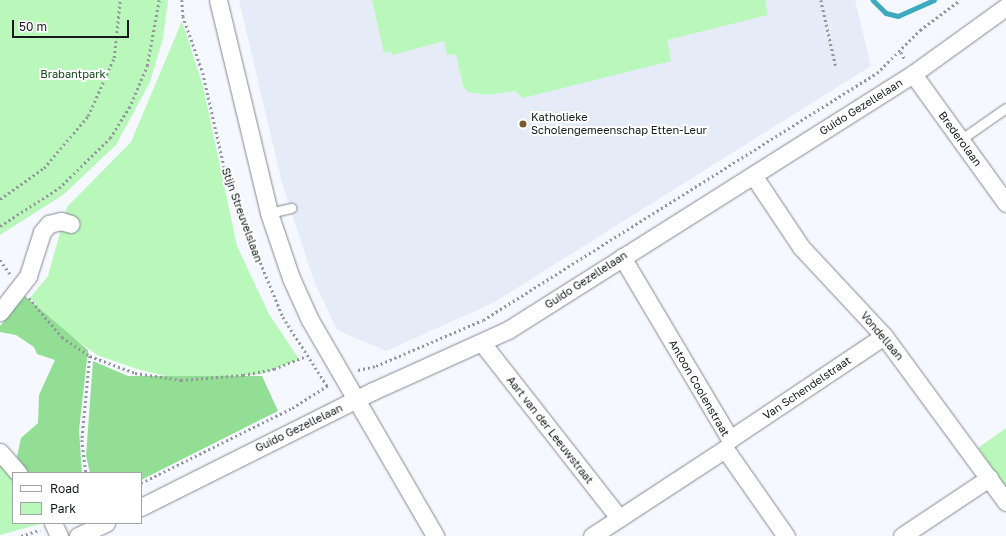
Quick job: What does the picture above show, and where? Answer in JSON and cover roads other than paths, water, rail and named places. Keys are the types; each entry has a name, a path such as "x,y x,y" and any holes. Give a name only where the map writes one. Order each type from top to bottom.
{"street":[{"path":"218,0 269,213 310,320 431,535"},
{"name":"Guido Gezellelaan","path":"142,507 356,400 482,343 913,74 1006,7"},
{"name":"Brederolaan","path":"913,74 1006,203"},
{"name":"Vondellaan","path":"753,175 801,247 884,336 1006,502"},
{"path":"0,312 21,287 28,276 42,232 49,224 61,221 71,224"},
{"name":"Antoon Coolenstraat","path":"622,257 728,444 786,536"},
{"name":"Van Schendelstraat","path":"592,536 884,336"},
{"name":"Aart van der Leeuwstraat","path":"482,343 619,518"},
{"path":"0,452 17,472"},
{"path":"902,536 989,478"},
{"path":"53,524 59,536"},
{"path":"78,536 104,524"}],"lane":[{"path":"960,140 1006,108"},
{"path":"269,213 291,208"}],"waterway":[{"path":"873,0 886,13 898,16 934,0"}],"place":[{"name":"Katholieke Scholengemeenschap Etten-Leur","path":"523,124"}],"park label":[{"name":"Brabantpark","path":"73,74"}]}
